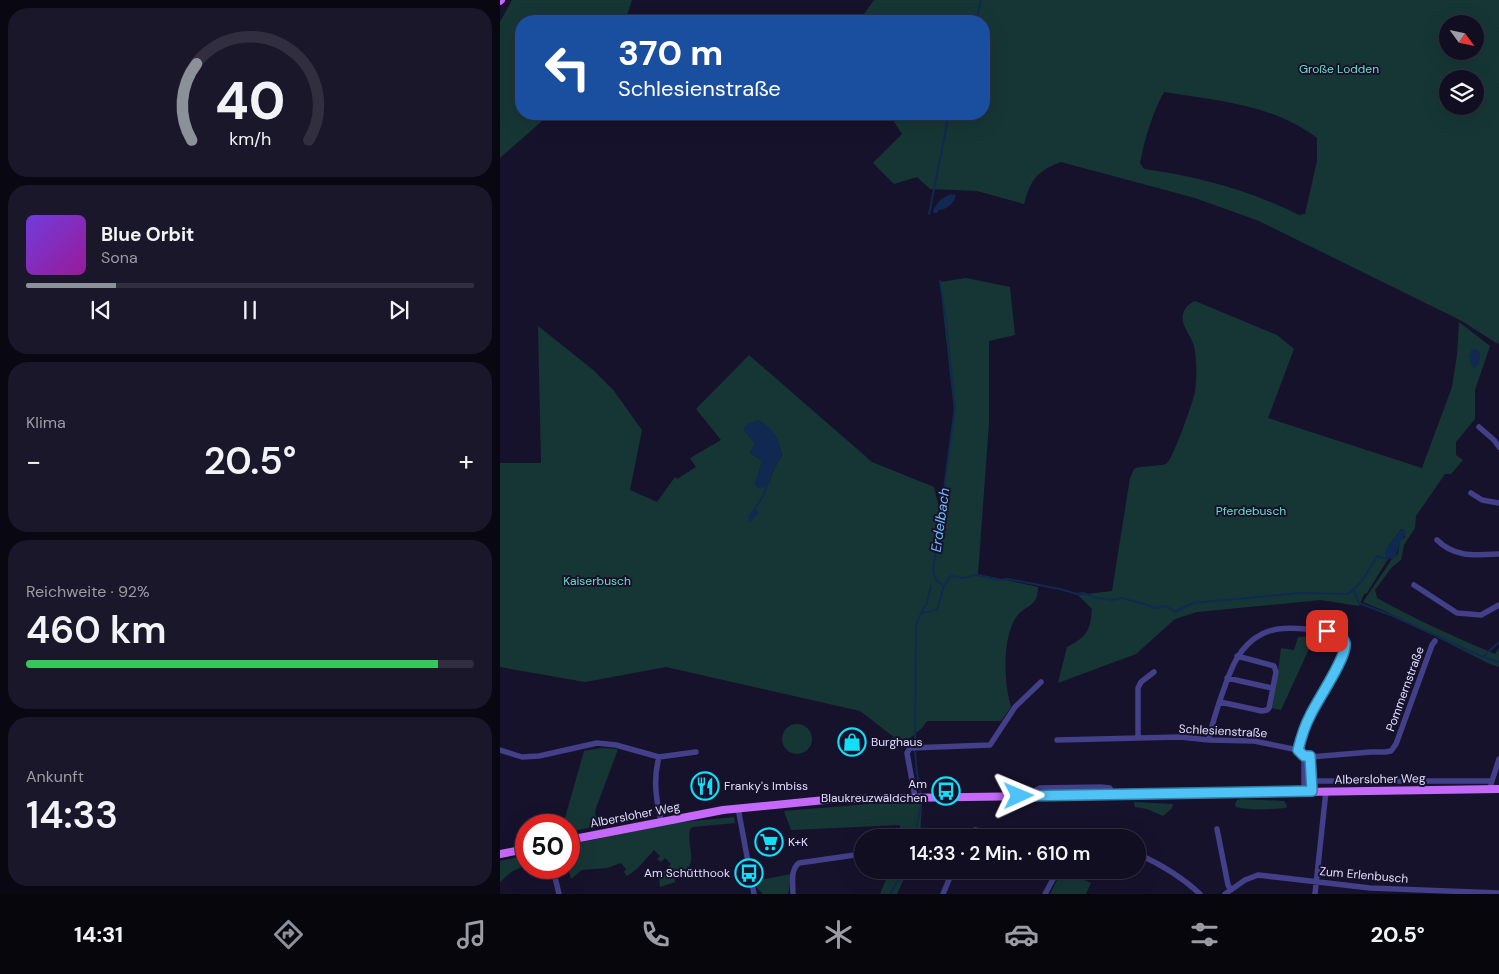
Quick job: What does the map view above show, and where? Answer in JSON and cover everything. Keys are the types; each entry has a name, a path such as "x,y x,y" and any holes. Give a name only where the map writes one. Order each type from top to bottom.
{"main road":[{"name":"Albersloher Weg","path":"580,838 738,808 835,799 1326,791 1494,786"},
{"path":"500,854 515,851"}],"street":[{"path":"1479,427 1498,446"},
{"path":"1470,493 1482,500 1499,503"},
{"path":"1437,540 1442,545 1467,556 1499,554"},
{"path":"1414,585 1457,612 1481,616 1499,605"},
{"path":"1209,740 1211,726 1227,678 1238,656 1255,638 1262,633 1275,629 1289,628 1327,631 1340,635 1344,640 1345,648 1341,661 1309,718 1298,750 1307,756 1312,781 1308,791"},
{"name":"Pommernstraße","path":"1307,756 1390,751 1396,744 1428,655 1435,641"},
{"path":"1220,702 1265,711 1269,708 1276,669 1274,666 1238,656"},
{"path":"1138,738 1138,688 1140,682 1154,672"},
{"path":"1227,678 1272,688"},
{"path":"919,797 907,753 910,748 990,745 1015,707 1041,682"},
{"name":"Schlesienstraße","path":"1057,740 1180,738 1254,741 1286,746 1298,750"},
{"path":"500,750 522,757 539,756 597,743 616,745 659,757 696,752"},
{"path":"1307,756 1308,791"},
{"path":"659,757 655,771 656,798 661,821"},
{"path":"1494,786 1499,759"},
{"name":"Albersloher Weg","path":"1312,781 1494,786"},
{"path":"1315,894 1326,791"},
{"path":"738,808 754,894"},
{"path":"1217,829 1228,884 1231,890"},
{"path":"793,894 793,872 799,863 854,855"},
{"path":"1146,858 1168,870 1192,886 1200,894"},
{"name":"Zum Erlenbusch","path":"1225,894 1244,880 1258,875 1401,890 1453,890 1499,893"},
{"path":"555,879 559,894"},
{"path":"943,894 949,879"},
{"path":"1045,894 1053,879"}],"green space":[{"path":"512,0 632,0 627,15 515,15 515,120 543,120 500,158 500,22"},
{"name":"Große Lodden","path":"874,0 1499,0 1499,344 1462,321 1259,221 1195,198 1061,162 1046,169 1036,177 1029,188 1024,204 977,191 930,189 917,177 894,184 873,163 902,134 893,120 990,120 990,15 863,15","holes":["1164,92 1224,101 1283,118 1317,138 1317,161 1305,214 1299,215 1281,206 1204,180 1144,169 1140,163 1149,126"]},
{"name":"Kaiserbusch","path":"966,278 1010,287 1015,335 989,341 989,423 978,574 1038,587 1036,599 1019,614 1011,628 1006,650 1006,675 1011,707 1001,721 927,721 922,728 903,744 860,711 666,667 585,682 500,667 500,463 541,463 538,326 592,369 614,391 642,430 630,490 657,502 675,477 677,479 696,467 690,458 721,440 696,409 749,355 872,462 934,487 939,508 940,528 954,410 940,282","holes":["757,420 774,434 782,455 769,483 762,487 755,484 762,462 750,453 755,444 744,430"]},
{"name":"Pferdebusch","path":"1195,301 1277,335 1294,349 1268,418 1422,468 1452,387 1457,355 1459,322 1490,346 1475,390 1475,419 1456,442 1456,455 1463,460 1451,474 1445,474 1416,516 1415,528 1404,545 1401,560 1392,567 1375,590 1377,598 1435,628 1495,654 1499,648 1499,667 1363,602 1392,559 1398,554 1400,541 1405,537 1404,530 1401,529 1388,547 1386,557 1388,559 1367,593 1364,594 1359,606 1321,600 1197,612 1175,619 1136,654 1058,683 1067,647 1083,636 1090,623 1092,609 1078,595 1112,591 1130,478 1134,469 1167,463 1174,452 1187,418 1195,392 1196,363 1194,346 1184,325 1183,315 1189,304"},
{"path":"1315,636 1281,710 1271,708 1281,648 1294,650 1298,637"},
{"path":"797,724 803,725 811,733 811,745 803,753 797,754 791,753 783,745 782,739 783,733 791,725"},
{"path":"602,748 617,749 596,808 595,814 601,825 580,830 580,814 566,814 584,751"},
{"path":"1237,800 1284,801 1287,806 1286,808 1261,809 1236,807"},
{"path":"1134,802 1173,804 1172,808 1163,816 1147,809 1135,807"},
{"path":"881,803 922,804 920,829 900,829 900,825 791,830 784,811"},
{"path":"734,817 735,823 693,827 690,829 691,862 689,867 676,875 675,882 660,887 659,876 671,864 665,858 661,862 657,859 660,856 654,850 637,869 627,876 624,872 626,869 621,863 607,868 580,872 580,843 673,823"},
{"path":"515,858 515,870 500,882 500,861"},
{"path":"791,874 787,894 763,894 757,888 756,881"},
{"path":"886,879 904,879 897,894 880,894"},
{"path":"1058,879 1082,879 1091,883 1086,894 1050,894"}],"water":[{"path":"950,194 956,195 950,206 934,213 933,210 940,200"},
{"path":"1472,349 1477,349 1480,352 1479,364 1475,369 1469,356"},
{"path":"757,420 768,426 774,434 782,455 769,483 760,489 755,484 762,462 750,453 755,444 743,429 746,425"},
{"path":"754,508 759,513 750,523 748,516"},
{"path":"1401,529 1406,532 1396,554 1392,559 1386,557 1385,553 1388,547"}],"waterway":[{"name":"Erdelbach","path":"977,15 981,0"},
{"name":"Erdelbach","path":"929,214 948,120"},
{"name":"Erdelbach","path":"915,743 916,626 921,613 937,610 944,586 936,580 933,571 955,407 940,281"},
{"path":"755,509 764,494 767,484"},
{"path":"944,586 951,576 963,578 976,575 1000,580 1008,579 1112,600 1121,598 1155,608 1166,606 1175,612 1193,603 1301,593 1347,594 1361,582 1377,556 1388,559"},
{"path":"921,613 927,603 931,586"},
{"path":"1354,591 1359,603 1393,616 1483,657 1499,662"},
{"path":"1483,657 1499,642"},
{"name":"Erdelbach","path":"915,751 921,796"},
{"name":"Erdelbach","path":"916,829 921,801"},
{"name":"Erdelbach","path":"890,894 899,879"}],"place":[{"name":"Burghaus","path":"852,742"},
{"name":"Franky's Imbiss","path":"705,786"},
{"name":"Am Blaukreuzwäldchen","path":"946,791"},
{"name":"K+K","path":"769,842"},
{"name":"Am Schütthook","path":"749,873"}],"route":[{"path":"1019,796 1312,791 1310,756 1304,756 1298,750 1309,718 1341,661 1345,648 1345,642 1340,635 1327,631"}]}
